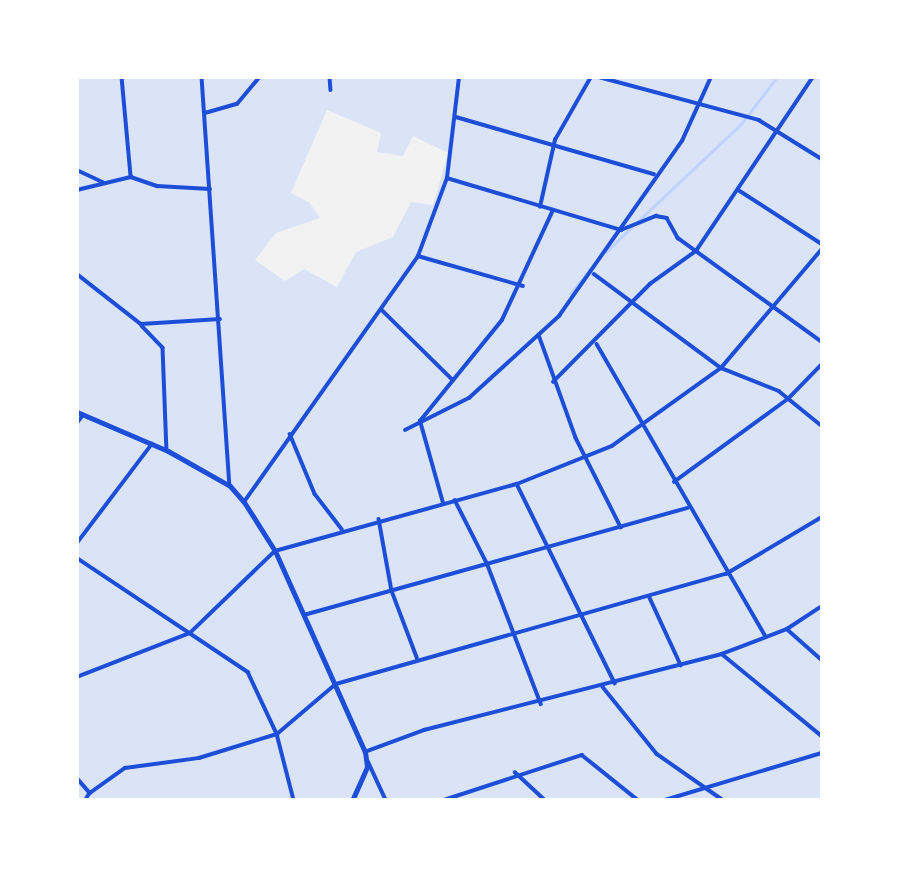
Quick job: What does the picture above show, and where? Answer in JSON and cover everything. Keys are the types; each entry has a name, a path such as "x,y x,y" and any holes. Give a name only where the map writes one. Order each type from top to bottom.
{"street":[{"path":"122,77 131,177"},
{"path":"202,77 230,486"},
{"path":"205,113 237,104 260,77"},
{"path":"330,77 331,90"},
{"path":"244,502 418,256 447,178 459,77"},
{"path":"540,207 555,140 591,77"},
{"path":"599,77 698,108 759,120 822,159"},
{"path":"405,430 469,398 539,335 594,274 654,174 682,141 711,77"},
{"path":"553,382 597,344 634,301 696,251 780,132 813,77"},
{"path":"456,117 555,140 654,174"},
{"path":"77,170 103,182"},
{"path":"77,190 131,177 157,186 211,189"},
{"path":"447,178 621,230 667,218 696,251 770,308 822,342"},
{"path":"77,677 190,633 275,551 342,529 517,484 588,458 721,368 822,247 740,191"},
{"path":"420,421 523,286 554,210"},
{"path":"418,256 523,286"},
{"path":"77,274 141,324 163,348 168,451"},
{"path":"594,274 721,368 789,398 822,426"},
{"path":"382,310 452,379"},
{"path":"141,324 220,319"},
{"path":"539,335 553,382 621,527"},
{"path":"597,344 644,418 687,508 766,637"},
{"path":"674,482 789,398 822,364"},
{"path":"77,423 80,413 168,451 230,486 244,502 275,551 386,800"},
{"path":"420,421 443,503"},
{"path":"290,434 315,494 342,529"},
{"path":"77,543 152,444"},
{"path":"517,484 615,684"},
{"path":"455,500 487,562 541,704"},
{"path":"304,615 687,508"},
{"path":"86,800 90,793 125,768 199,758 277,734 335,684 417,657 650,598 726,574 822,517"},
{"path":"379,519 392,591 417,657"},
{"path":"77,558 248,672 277,734 294,800"},
{"path":"650,598 681,665"},
{"path":"365,751 424,730 541,704 722,654 787,629 822,606"},
{"path":"787,629 822,660"},
{"path":"722,654 822,736"},
{"path":"603,687 657,754 723,800"},
{"path":"665,800 822,753"},
{"path":"444,800 515,772 582,755 638,800"},
{"path":"352,800 368,760"},
{"path":"515,772 545,800"},
{"path":"77,778 90,793"},
{"path":"456,796 461,800"}],"shaded area":[{"path":"77,77 822,77 822,800 77,800","holes":["327,110 381,133 377,152 403,156 413,136 448,153 433,205 411,202 393,237 356,252 337,287 304,269 285,281 255,260 276,233 320,218 309,202 291,193"]}],"waterway":[{"path":"636,223 741,124 777,77"},
{"path":"606,252 631,228"},
{"path":"570,294 594,264"}]}
